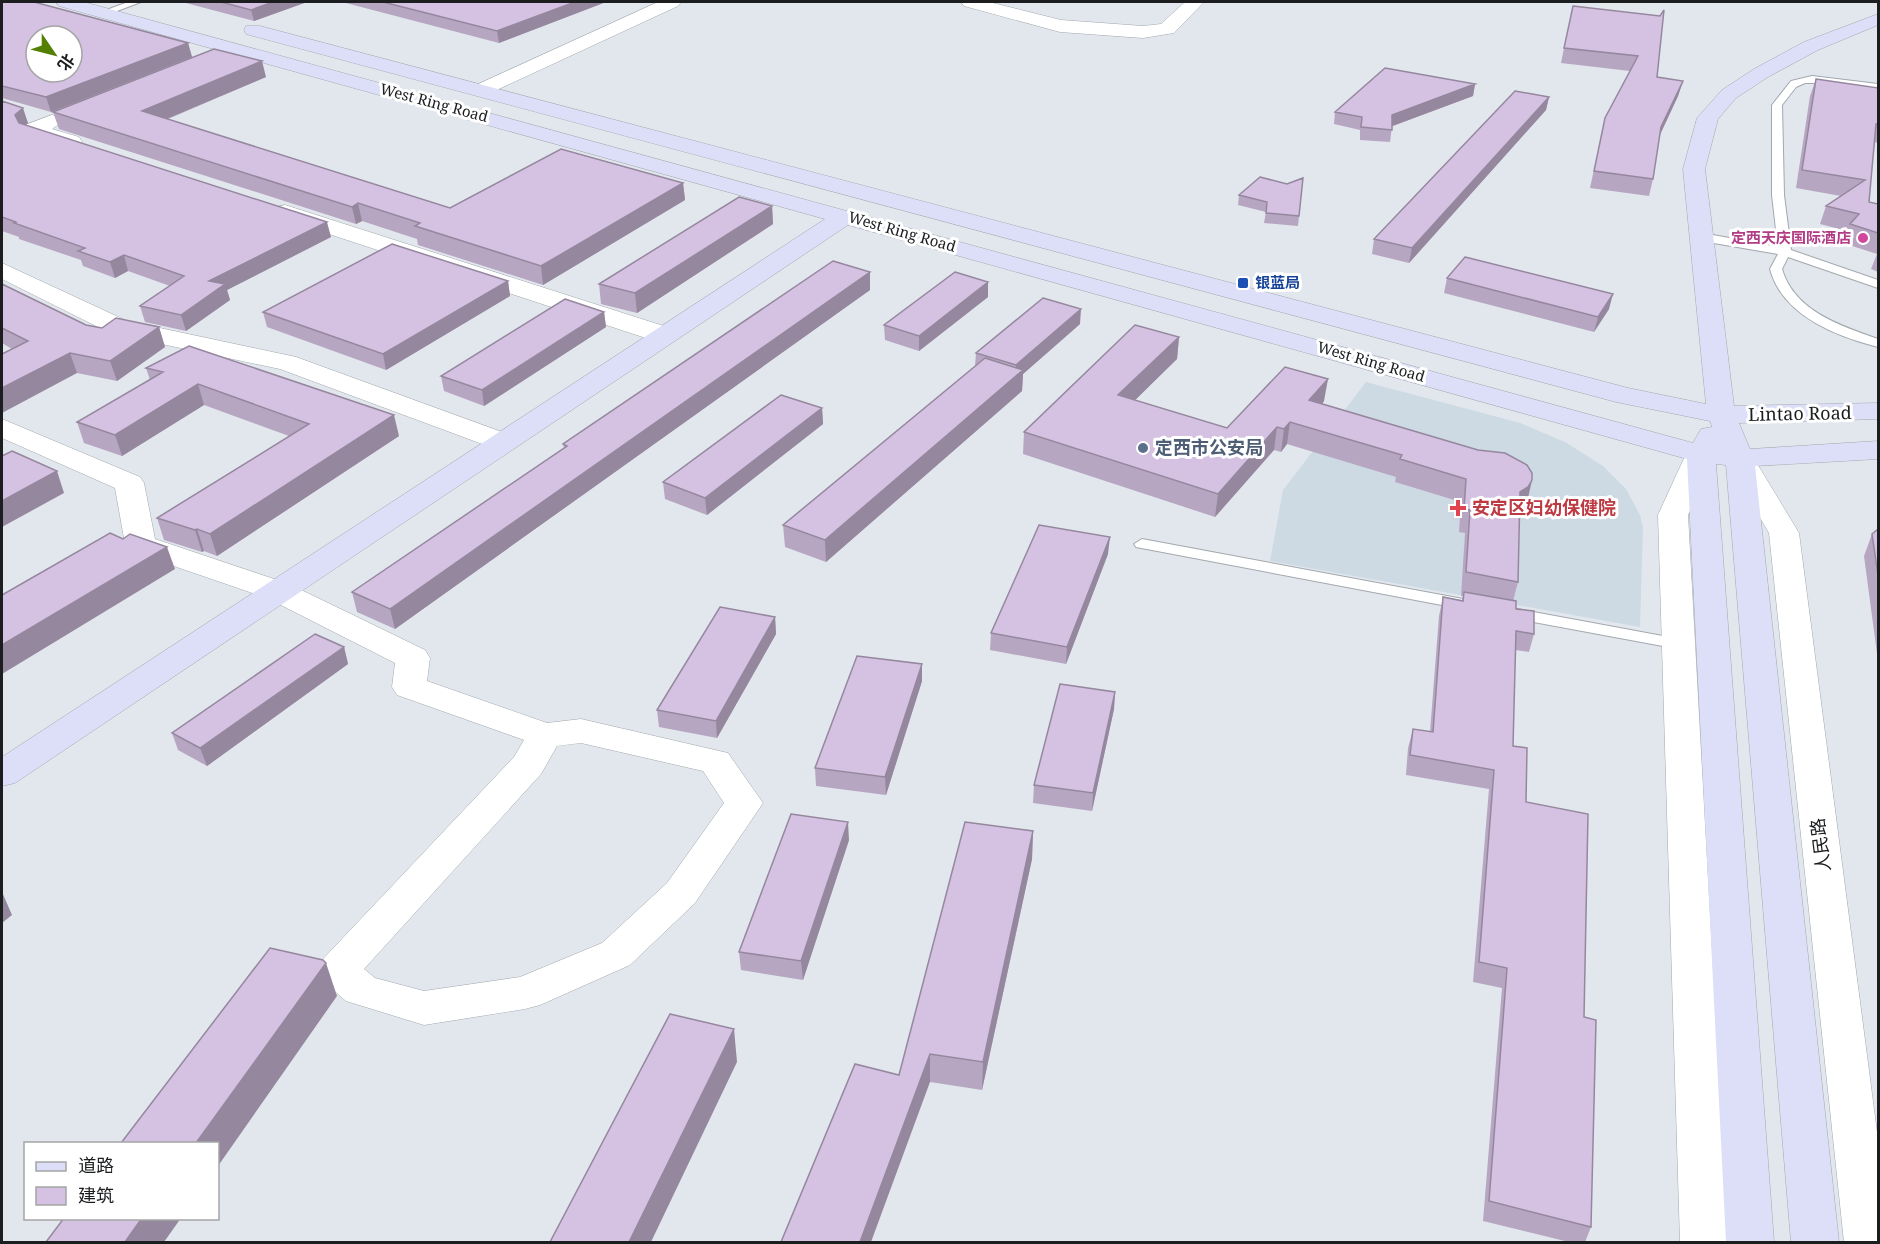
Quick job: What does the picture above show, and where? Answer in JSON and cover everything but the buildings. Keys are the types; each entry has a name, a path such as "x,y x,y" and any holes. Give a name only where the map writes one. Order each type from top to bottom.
{"main road":[{"name":"West Ring Road","path":"65,2 1701,453 1740,458"},
{"name":"人民路","path":"1815,1242 1740,458 1722,415 1694,169 1708,118 1729,94 1761,73 1811,46 1878,19"},
{"name":"West Ring Road","path":"229,23 1626,396 1722,415"},
{"path":"2,774 846,216"},
{"name":"Lintao Road","path":"1722,415 1833,414 1878,411"},
{"path":"1722,415 1701,453 1750,1242"},
{"path":"1740,458 1878,450"}],"street":[{"path":"481,90 672,2"},
{"path":"970,2 1060,26 1143,32 1167,29 1195,2"},
{"path":"203,61 236,48"},
{"path":"22,112 63,117 33,130 89,148"},
{"path":"258,203 664,336"},
{"path":"2,270 119,327 287,363 503,442"},
{"path":"2,428 129,483 141,544 278,591 413,658 409,687 544,735 581,731 715,762 744,803 681,893 616,954 525,993 424,1008 361,990 338,970 528,765 544,735"},
{"path":"1701,453 1673,515 1704,1242"},
{"name":"人民路","path":"1740,458 1784,533 1868,1242"}],"lane":[{"path":"106,12 136,2"},
{"path":"1878,87 1826,80 1803,81 1795,83 1777,105 1778,195 1785,252 1776,269 1784,290 1807,312 1845,332 1878,343"},
{"path":"1702,237 1785,252 1878,284"},
{"path":"1142,544 1679,644"}],"shaded area":[{"name":"安定区妇幼保健院","path":"1366,382 1520,423 1565,442 1603,466 1626,489 1640,515 1643,528 1640,627 1270,561 1283,490"}],"place":[{"name":"定西天庆国际酒店","path":"1863,238"},
{"name":"银蓝局","path":"1243,283"},
{"name":"定西市公安局","path":"1143,448"},
{"name":"安定区妇幼保健院","path":"1458,508"}]}
